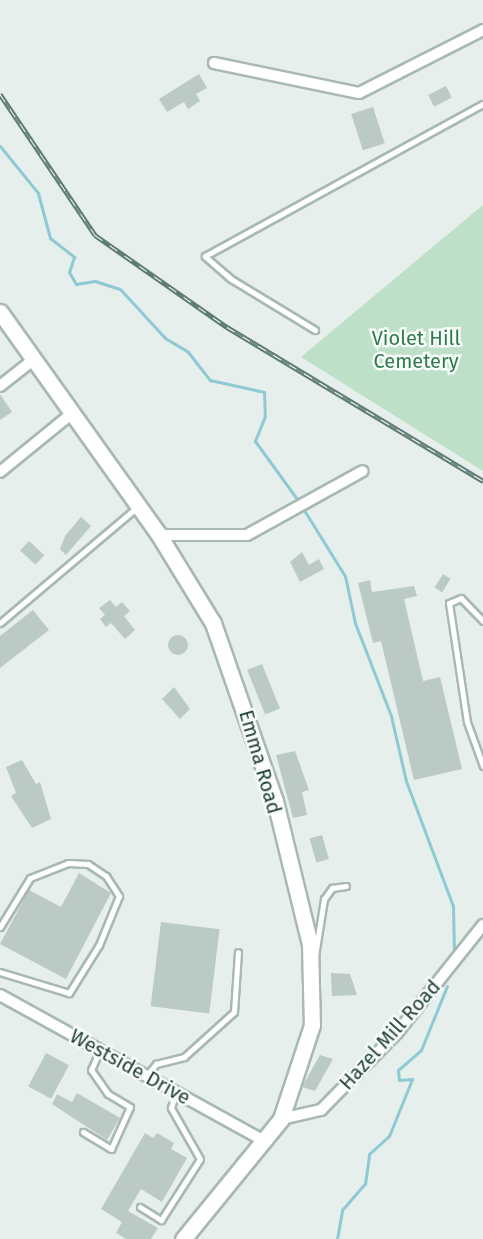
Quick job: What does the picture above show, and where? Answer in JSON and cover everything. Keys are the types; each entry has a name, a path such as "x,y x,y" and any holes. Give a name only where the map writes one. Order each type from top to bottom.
{"street":[{"path":"214,63 359,93 483,30"},
{"name":"Emma Road","path":"0,312 159,535 213,623 238,685 274,801 311,959 312,1025 281,1119 261,1139 183,1239"},
{"path":"0,386 33,360"},
{"path":"0,472 71,414"},
{"path":"159,535 247,535 363,471"},
{"name":"Hazel Mill Road","path":"281,1119 321,1110 397,1033 483,926"},
{"name":"Westside Drive","path":"0,995 261,1139"}],"lane":[{"path":"315,330 231,279 205,256 483,104"},
{"path":"0,623 139,506"},
{"path":"483,621 461,598 448,603 466,722 483,766"},
{"path":"0,927 30,878 68,863 88,864 106,876 118,896 99,945 69,993 0,972"},
{"path":"311,959 320,945 327,892 346,886"},
{"path":"146,1076 156,1064 184,1057 234,1011 238,952"},
{"path":"83,1131 111,1149 130,1107 108,1094 91,1070 100,1050"},
{"path":"140,1207 161,1220 200,1159 171,1108 176,1092"}],"green space":[{"name":"Violet Hill Cemetery","path":"483,205 483,471 301,357"}],"building":[{"path":"199,74 207,88 196,94 200,101 188,109 184,102 167,112 159,99"},
{"path":"446,86 452,98 434,107 428,95"},
{"path":"373,107 385,143 363,150 351,114"},
{"path":"0,394 12,412 0,420"},
{"path":"81,517 91,526 66,555 60,549 65,536"},
{"path":"29,541 44,555 35,565 20,551"},
{"path":"302,552 309,565 319,559 324,569 300,582 290,562"},
{"path":"443,574 451,579 442,592 435,588"},
{"path":"370,580 372,592 414,586 417,596 404,599 423,681 440,677 462,769 414,780 381,641 373,643 358,583"},
{"path":"110,600 116,607 122,602 130,611 124,616 135,630 125,639 111,623 106,627 100,619 105,615 99,608"},
{"path":"33,610 49,630 0,668 0,636"},
{"path":"178,635 185,638 188,645 185,652 178,655 171,652 168,645 171,638"},
{"path":"262,664 280,709 265,714 247,670"},
{"path":"174,687 190,709 180,719 162,699"},
{"path":"295,751 309,790 302,792 307,815 293,818 276,755"},
{"path":"22,760 36,784 40,782 51,819 32,828 11,796 16,793 6,767"},
{"path":"322,835 329,859 316,863 310,839"},
{"path":"79,873 111,893 66,979 0,944 29,890 61,907"},
{"path":"161,922 220,929 209,1014 151,1006"},
{"path":"331,973 350,974 357,995 332,996"},
{"path":"46,1053 69,1065 51,1099 28,1087"},
{"path":"320,1055 333,1059 315,1091 302,1087"},
{"path":"77,1093 120,1118 107,1140 52,1104 57,1094 72,1102"},
{"path":"145,1133 153,1138 157,1133 174,1143 171,1149 187,1158 162,1202 141,1189 128,1211 158,1228 151,1239 126,1239 116,1233 122,1222 101,1209"}],"waterway":[{"path":"0,146 38,193 50,238 74,257 69,272 76,284 95,281 120,289 165,338 188,352 210,380 264,392 265,416 255,441 297,499"},
{"path":"304,510 345,576 355,623 391,716 406,781 453,906 454,952"},
{"path":"337,1239 342,1210 365,1184 369,1154 389,1136 412,1079 399,1080 398,1070 421,1050 447,986"}],"railway":[{"path":"0,94 95,235 227,327 483,481"}]}
